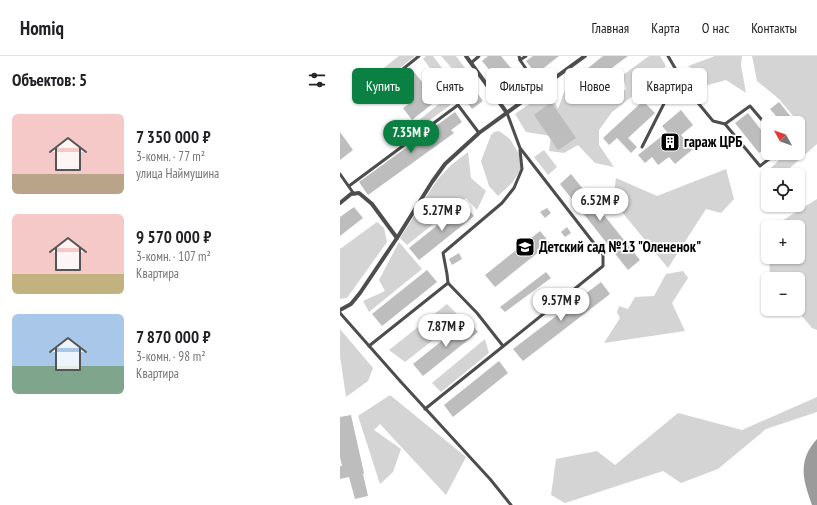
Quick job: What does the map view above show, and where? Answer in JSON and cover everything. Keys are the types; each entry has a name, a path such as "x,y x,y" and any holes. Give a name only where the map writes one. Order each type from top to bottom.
{"street":[{"path":"466,56 507,113"},
{"path":"557,77 585,56"},
{"path":"340,311 351,304 360,293 432,182 446,164 480,133 519,104"},
{"path":"340,203 351,194 359,193 372,204 397,238"}],"lane":[{"path":"404,68 419,56"},
{"path":"471,63 479,56"},
{"path":"526,56 520,58 526,68"},
{"path":"668,56 675,68"},
{"path":"642,147 663,104"},
{"path":"699,104 713,121 725,124 760,166 768,160"},
{"path":"349,186 458,105 480,133"},
{"path":"725,124 750,106 761,119"},
{"path":"503,346 477,313 448,283 443,253 502,202 514,188 522,169 520,148 507,113"},
{"path":"425,409 603,266 603,255 520,148"},
{"path":"340,174 354,194"},
{"path":"369,346 448,283"},
{"path":"340,311 425,409 490,479 511,505"}],"shaded area":[{"path":"399,56 415,56 400,68 384,68"},
{"path":"426,56 433,56 442,68 430,68 423,59"},
{"path":"441,56 456,56 465,68 452,68"},
{"path":"649,56 660,56 666,66 664,68 633,68"},
{"path":"715,56 742,56 741,65 746,93 726,80 707,85 707,68 691,68 688,66"},
{"path":"752,56 817,56 817,144 805,155 805,116 793,116 779,99 757,81"},
{"path":"632,68 632,97 624,103 624,91 626,89 624,74"},
{"path":"565,90 565,104 622,104 612,112 599,130 599,145 614,167 595,163 578,145 564,153 549,151 551,136 526,132 515,114 529,104 556,104 558,109"},
{"path":"439,104 451,104 421,126 418,121"},
{"path":"499,131 510,139 519,154 521,169 512,183 498,196 489,186 481,161 491,135 494,132"},
{"path":"544,150 557,167 548,175 534,157"},
{"path":"468,152 471,178 486,191 477,210 466,198 407,245 400,238 437,180 451,165"},
{"path":"779,160 799,160 790,168 771,168"},
{"path":"726,169 734,199 721,213 706,209 668,268 613,201 616,178 657,196"},
{"path":"817,199 817,330 812,328 802,316 805,316 805,272 770,272 769,264 805,264 805,220 783,220 796,212 805,212 805,206"},
{"path":"377,222 384,228 387,242 347,298 340,299 340,249"},
{"path":"399,242 422,269 369,312 363,301 385,291 379,280"},
{"path":"683,271 688,278 672,303 685,331 604,343 620,318 617,312 619,306 628,309 635,297 654,296 666,274"},
{"path":"447,304 461,318 405,362 389,350"},
{"path":"340,329 373,368 368,381 346,397 340,356"},
{"path":"485,339 489,353 441,392 432,383"},
{"path":"390,395 466,457 446,495 380,424 374,430 401,449 393,472 380,484 358,416"},
{"path":"817,397 817,412 766,429 718,469 681,483 663,471 565,503 551,495 556,459 597,451 615,465 678,413 742,430"},
{"path":"817,439 817,505 812,505 804,479 804,463 811,447"}],"building":[{"path":"488,56 501,56 511,68 488,68 482,61"},
{"path":"533,56 559,56 544,68 531,68 526,61"},
{"path":"603,56 628,56 612,68 588,68"},
{"path":"414,72 422,82 422,104 432,104 412,120 403,108 409,104 414,104"},
{"path":"478,94 483,101 472,109 468,104 478,104"},
{"path":"779,102 790,116 776,116 770,109"},
{"path":"548,104 552,104 576,138 558,150 534,115"},
{"name":"гараж ЦРБ","path":"640,104 646,104 655,113 628,138 637,147 631,153 617,138 609,145 603,138"},
{"name":"гараж ЦРБ","path":"681,110 693,125 681,135 693,149 675,164 669,157 658,165 652,157 645,163 638,155 667,132 662,126"},
{"path":"455,112 462,122 451,130 454,133 368,195 359,182"},
{"path":"748,113 761,130 761,151 759,153 735,123"},
{"path":"340,132 353,150 340,160"},
{"path":"571,174 640,260 628,270 560,184"},
{"path":"464,204 474,216 419,260 409,248"},
{"path":"354,207 363,218 340,236 340,217"},
{"path":"547,208 551,213 545,218 540,212"},
{"path":"567,227 571,233 565,237 561,232"},
{"path":"540,231 550,243 495,287 485,275"},
{"path":"459,253 462,259 452,265 449,259"},
{"path":"427,270 437,282 382,326 372,314"},
{"path":"546,272 551,278 505,312 500,307"},
{"path":"601,282 610,294 523,361 513,349"},
{"path":"468,320 478,332 423,376 413,364"},
{"path":"499,361 508,373 453,417 444,405"},
{"path":"351,415 368,496 355,499 349,477 340,479 340,466 342,466 340,457 340,417"}],"place":[{"name":"гараж ЦРБ","path":"670,142"},
{"name":"Детский сад №13 \"Олененок\"","path":"525,247"}]}
